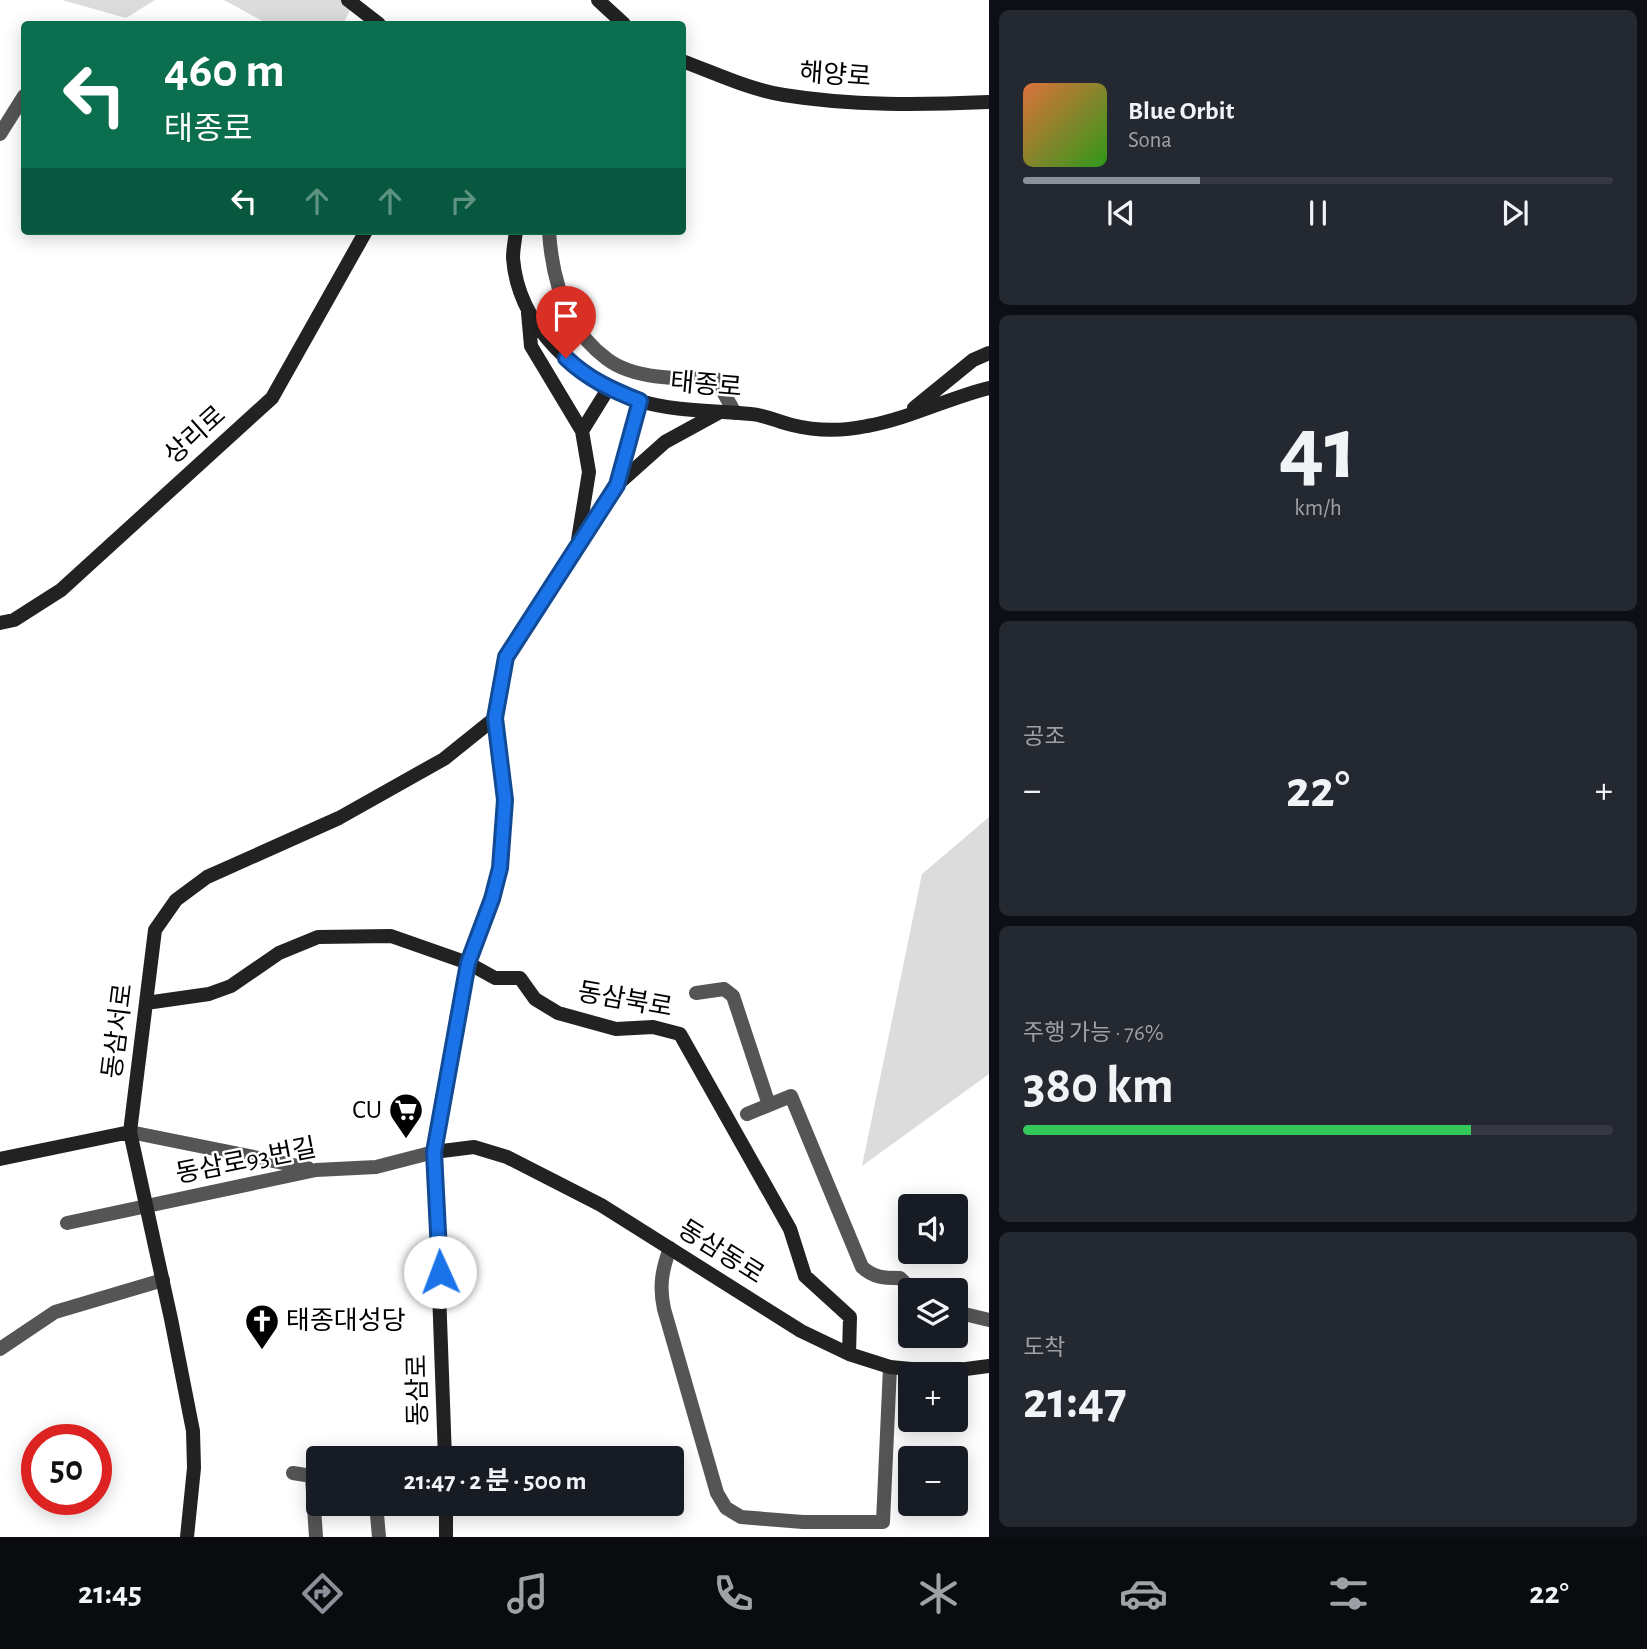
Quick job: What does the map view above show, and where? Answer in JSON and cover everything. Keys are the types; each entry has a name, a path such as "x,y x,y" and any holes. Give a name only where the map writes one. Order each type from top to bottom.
{"street":[{"path":"348,0 375,21"},
{"path":"597,0 621,21"},
{"name":"해양로","path":"686,62 783,95 917,104 989,102"},
{"path":"0,134 21,101"},
{"name":"상리로","path":"0,623 14,620 61,590 272,398 364,235"},
{"name":"태종로","path":"516,235 513,257 519,289 528,312 554,346 578,370 608,389 640,401 683,410 754,414 795,426 830,430 867,426 985,389"},
{"path":"549,235 551,266 565,307 584,336 607,360 640,373 673,379 716,379 728,412 665,442 617,485"},
{"path":"528,312 531,346 582,431 589,471 576,548"},
{"path":"906,414 973,360 989,353"},
{"path":"973,360 985,389"},
{"path":"582,431 608,389"},
{"name":"동삼로","path":"445,1446 434,1152 468,963 492,899 500,868 505,800 495,718 506,657 617,485 640,401"},
{"name":"동삼서로","path":"187,1537 194,1468 193,1431 130,1132 155,930 176,900 207,877 339,818 444,759 495,718"},
{"name":"동삼북로","path":"146,1003 209,994 231,986 279,953 318,937 391,936 468,963 495,978 520,978 535,999 558,1013 616,1029 653,1027 680,1034 790,1229 805,1276 850,1317 849,1354"},
{"path":"696,993 724,989 733,996 769,1105"},
{"path":"747,1114 790,1096 862,1267 870,1274 882,1278 898,1278"},
{"path":"0,1159 130,1132 316,1170"},
{"name":"동삼동로","path":"434,1152 474,1147 507,1157 601,1205 801,1331 849,1354 890,1367 943,1371 989,1366"},
{"name":"동삼로93번길","path":"67,1223 316,1170 376,1167 434,1152"},
{"path":"670,1248 662,1271 660,1291 664,1309 717,1493 726,1508 741,1517 883,1522 890,1367"},
{"path":"0,1349 16,1341 55,1312 163,1280"},
{"path":"968,1315 989,1320"},
{"path":"293,1473 306,1475"},
{"path":"316,1516 316,1537"},
{"path":"377,1516 379,1537"},
{"path":"446,1516 446,1537"}],"shaded area":[{"path":"62,0 155,0 126,18"},
{"path":"224,0 355,0 344,21 262,21"},
{"path":"989,817 989,1074 862,1166 922,874"}],"place":[{"name":"CU","path":"406,1140"},
{"name":"태종대성당","path":"262,1351"}],"route":[{"path":"440,1272 434,1152 468,963 492,899 500,868 505,800 495,718 506,657 617,485 640,401 604,387 578,370 566,358"}]}
